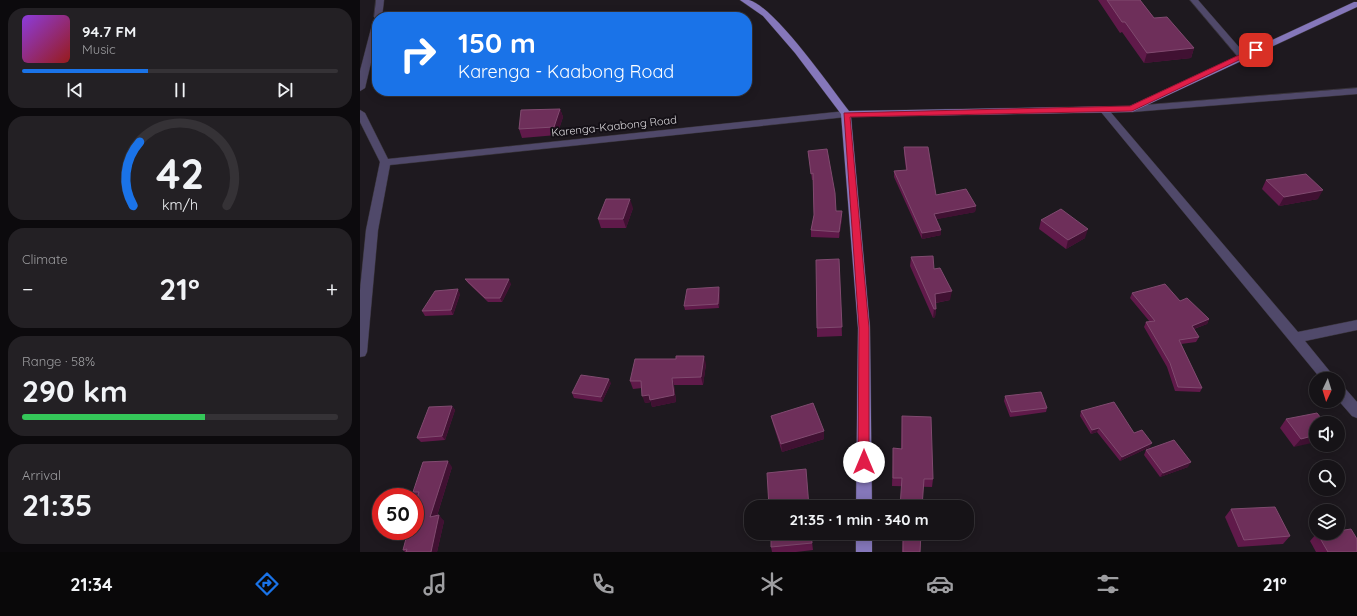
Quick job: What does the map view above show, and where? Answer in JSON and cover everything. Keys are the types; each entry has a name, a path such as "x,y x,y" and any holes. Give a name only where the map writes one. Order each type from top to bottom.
{"main road":[{"path":"744,0 766,14 798,51 846,114 864,328 864,500"},
{"path":"846,114 1132,109 1242,56 1357,4"},
{"path":"864,540 864,552"}],"street":[{"path":"379,12 380,0"},
{"path":"1194,0 1242,56"},
{"path":"360,88 372,41"},
{"path":"1132,109 1357,91"},
{"path":"1104,110 1323,372"},
{"path":"360,113 385,162 372,230 360,352"},
{"name":"Karenga-Kaabong Road","path":"385,162 846,114"},
{"path":"1295,338 1357,325"},
{"path":"1345,398 1357,412"}],"building":[{"path":"1107,0 1140,0 1154,18 1167,17 1194,48 1147,53 1125,22 1122,22"},
{"path":"560,109 554,127 519,129 521,110"},
{"path":"904,147 928,147 936,195 966,189 976,206 934,214 941,230 922,233 894,171 907,170"},
{"path":"827,149 835,193 836,211 842,211 839,232 811,230 814,215 813,173 811,174 808,151"},
{"path":"1306,174 1323,190 1284,197 1266,180"},
{"path":"606,199 630,199 623,219 598,219"},
{"path":"1061,209 1088,229 1068,240 1041,220"},
{"path":"933,256 934,269 940,268 952,291 935,294 936,309 934,309 911,257"},
{"path":"839,259 842,327 817,328 816,260"},
{"path":"465,279 509,279 500,298 485,298"},
{"path":"1165,284 1180,301 1187,298 1209,319 1192,326 1199,337 1179,340 1202,388 1178,387 1170,363 1146,322 1155,321 1132,293"},
{"path":"719,287 718,304 684,306 687,289"},
{"path":"458,289 451,310 422,311 435,291"},
{"path":"676,356 704,356 701,377 672,378 674,395 650,400 649,395 642,396 641,381 630,381 635,359 676,359"},
{"path":"581,375 609,379 601,397 572,393"},
{"path":"1041,392 1047,408 1011,412 1005,396"},
{"path":"1114,402 1134,433 1142,430 1152,443 1122,457 1099,428 1092,430 1081,411"},
{"path":"813,403 824,431 781,444 771,416"},
{"path":"452,406 442,436 417,438 429,407"},
{"path":"1317,413 1319,416 1309,416 1309,437 1301,439 1286,419"},
{"path":"902,416 931,417 933,479 924,479 922,500 900,500 902,478 893,478 893,448 902,449"},
{"path":"1174,440 1191,462 1163,473 1146,450"},
{"path":"448,461 430,517 439,515 431,552 406,552 407,549 403,550 406,540 424,540 424,488 414,488 423,462"},
{"path":"806,469 808,500 769,500 767,473"},
{"path":"1275,507 1290,536 1244,540 1231,509"},
{"path":"1351,529 1357,539 1357,552 1328,552 1321,540 1345,540 1345,530"},
{"path":"771,540 812,540 812,543 771,547"},
{"path":"903,540 921,540 920,552 903,552"}],"route":[{"path":"864,462 864,328 846,114 1132,109 1256,50"}]}
